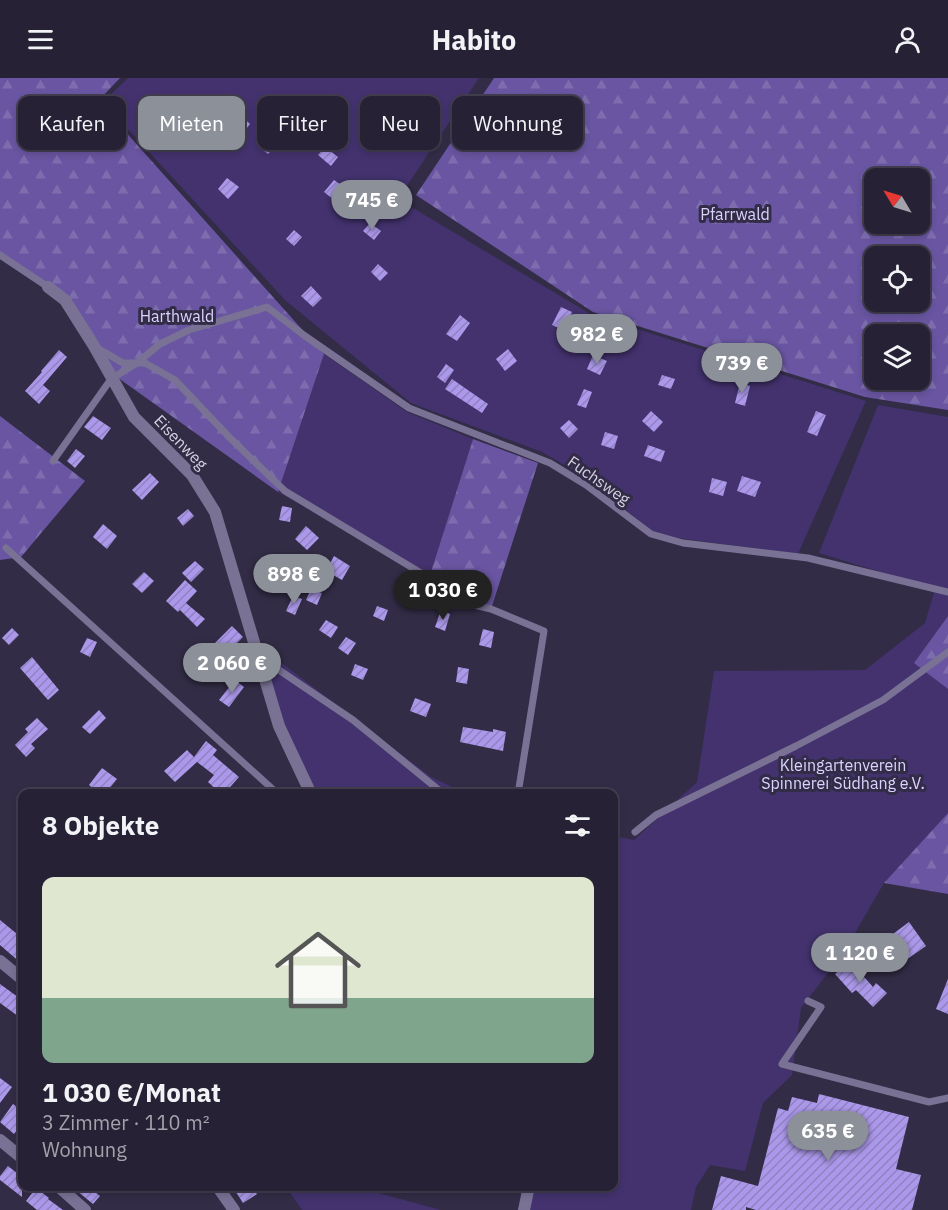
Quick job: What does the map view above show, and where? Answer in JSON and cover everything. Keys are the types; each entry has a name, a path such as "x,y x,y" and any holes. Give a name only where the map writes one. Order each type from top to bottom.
{"street":[{"name":"Eisenweg","path":"48,286 65,300 134,417 192,475 215,512 279,726 310,789"},
{"path":"0,961 18,976"},
{"path":"0,1140 18,1155"},
{"path":"64,1191 85,1210"},
{"path":"221,1191 234,1210"},
{"path":"525,1210 528,1191"}],"lane":[{"name":"Eisenweg","path":"0,255 48,286"},
{"name":"Fuchsweg","path":"137,363 160,344 189,330 267,307 409,408 550,463 586,485 651,534 683,543 808,558 948,592"},
{"path":"94,346 123,363 145,363 175,380 285,491 474,605 491,609 544,631 519,789"},
{"path":"53,460 111,379 137,363"},
{"path":"6,548 272,789"},
{"path":"635,832 656,815 796,746 882,700 948,651"},
{"path":"259,661 276,668 353,720 440,789"},
{"path":"808,1001 821,1006 782,1064 929,1102 948,1098"}],"green space":[{"name":"Harthwald","path":"0,78 120,78 103,96 18,96 18,150 126,150 126,132 138,146 138,150 142,150 324,354 278,492 114,375 64,297 0,252"},
{"path":"128,78 479,78 467,96 452,96 452,118 440,136 440,96 360,96 360,150 431,150 398,199 592,315 866,401 798,554 678,538 652,531 587,478 542,452 411,403 286,301 147,150 245,150 245,96 138,96 138,140 126,127 126,96 109,96"},
{"name":"Pfarrwald","path":"494,78 948,78 948,410 865,397 593,312 416,195 452,141 452,150 583,150 583,96 482,96"},
{"path":"324,354 407,412 473,439 430,575 278,492"},
{"name":"Kleingartenverein Spinnerei Südhang e.V.","path":"878,405 948,417 948,616 915,662 948,689 948,813 884,883 844,952 801,1008 792,1075 763,1103 745,1171 710,1165 696,1187 691,1210 527,1210 531,1191 618,1191 618,837 634,840 697,782 714,671 865,670 925,623 935,589 819,553"},
{"path":"0,416 85,481 21,557 0,560"},
{"path":"473,439 538,463 491,609 430,575"},
{"path":"948,616 948,689 914,663"},
{"path":"279,661 431,777 456,789 313,789 282,724 263,662"},
{"path":"948,813 948,894 884,883"},
{"path":"289,1191 374,1191 441,1210 302,1210"}],"building":[{"path":"245,120 250,124 245,131"},
{"path":"322,150 329,150 338,157 331,166 318,155"},
{"path":"227,178 239,187 228,199 218,189"},
{"path":"334,180 344,187 334,200 324,192"},
{"path":"370,223 381,231 374,240 363,231"},
{"path":"294,230 302,237 294,246 286,239"},
{"path":"378,264 388,273 380,281 371,272"},
{"path":"311,286 322,298 313,307 301,296"},
{"path":"561,307 572,312 563,330 552,325"},
{"path":"460,315 470,323 457,341 446,334"},
{"path":"607,327 619,335 612,346 600,339"},
{"path":"508,349 517,361 505,371 496,359"},
{"path":"59,350 67,357 43,385 50,391 39,404 25,391"},
{"path":"593,355 607,361 600,375 587,369"},
{"path":"446,364 454,370 445,383 437,377"},
{"path":"662,375 675,379 671,389 658,385"},
{"path":"452,379 488,404 482,413 445,389"},
{"path":"740,383 750,386 745,406 735,403"},
{"path":"584,389 592,392 586,408 577,405"},
{"path":"651,411 663,422 654,432 642,421"},
{"path":"816,411 826,415 817,436 807,432"},
{"path":"93,416 111,428 102,440 84,427"},
{"path":"569,420 578,429 569,438 560,428"},
{"path":"605,432 618,436 614,449 601,445"},
{"path":"648,445 665,451 661,462 644,456"},
{"path":"76,449 85,456 75,468 67,461"},
{"path":"150,473 159,482 142,500 132,490"},
{"path":"742,476 761,482 755,497 737,491"},
{"path":"712,478 727,482 723,496 709,492"},
{"path":"282,506 292,508 290,522 279,520"},
{"path":"188,509 194,516 183,526 177,518"},
{"path":"103,524 117,536 107,549 93,537"},
{"path":"306,526 319,538 307,550 295,539"},
{"path":"334,556 350,566 342,580 326,571"},
{"path":"195,561 204,569 191,582 182,573"},
{"path":"144,572 154,581 142,593 132,584"},
{"path":"185,580 197,591 186,603 205,619 197,627 180,610 178,612 166,601"},
{"path":"311,589 322,593 317,605 306,600"},
{"path":"293,596 302,599 295,615 286,611"},
{"path":"377,606 388,610 384,621 373,616"},
{"path":"441,610 450,614 445,631 435,627"},
{"path":"326,620 338,627 331,638 319,630"},
{"path":"232,626 243,637 227,653 215,643"},
{"path":"12,628 19,635 9,645 2,638"},
{"path":"483,629 494,632 491,648 479,645"},
{"path":"346,637 356,643 348,655 338,648"},
{"path":"87,638 97,642 90,657 80,652"},
{"path":"32,657 59,690 48,700 20,668"},
{"path":"355,664 368,669 363,680 351,675"},
{"path":"458,667 469,669 467,684 456,682"},
{"path":"235,680 244,687 229,707 219,700"},
{"path":"415,698 431,704 426,717 410,711"},
{"path":"99,710 106,718 90,734 82,727"},
{"path":"37,718 48,729 31,744 35,748 26,757 15,745 28,732 25,729"},
{"path":"463,727 506,732 503,751 460,742"},
{"path":"206,741 217,750 213,755 239,777 228,789 216,789 208,782 214,775 197,762 175,782 164,771 187,750 194,757"},
{"path":"102,768 117,779 109,789 93,789 89,785"},
{"path":"0,920 18,935 18,961 0,945"},
{"path":"909,922 926,946 906,960 889,937"},
{"path":"850,961 873,987 876,983 887,993 873,1007 856,990 852,993 835,974"},
{"path":"948,979 948,1014 936,1009"},
{"path":"0,984 18,997 18,1016 0,1003"},
{"path":"0,1078 12,1087 0,1103"},
{"path":"819,1094 909,1117 896,1169 921,1175 912,1210 756,1210 746,1207 746,1210 712,1210 721,1176 758,1186 778,1108 788,1111 792,1097 817,1103"},
{"path":"13,1104 18,1108 18,1129 14,1134 0,1122"},
{"path":"8,1166 18,1174 18,1191 22,1191 22,1197 0,1180 0,1176"},
{"path":"34,1191 40,1191 63,1210 37,1210 26,1201"},
{"path":"77,1191 94,1191 100,1196 93,1204"},
{"path":"235,1191 255,1191 257,1194 243,1203"}]}
